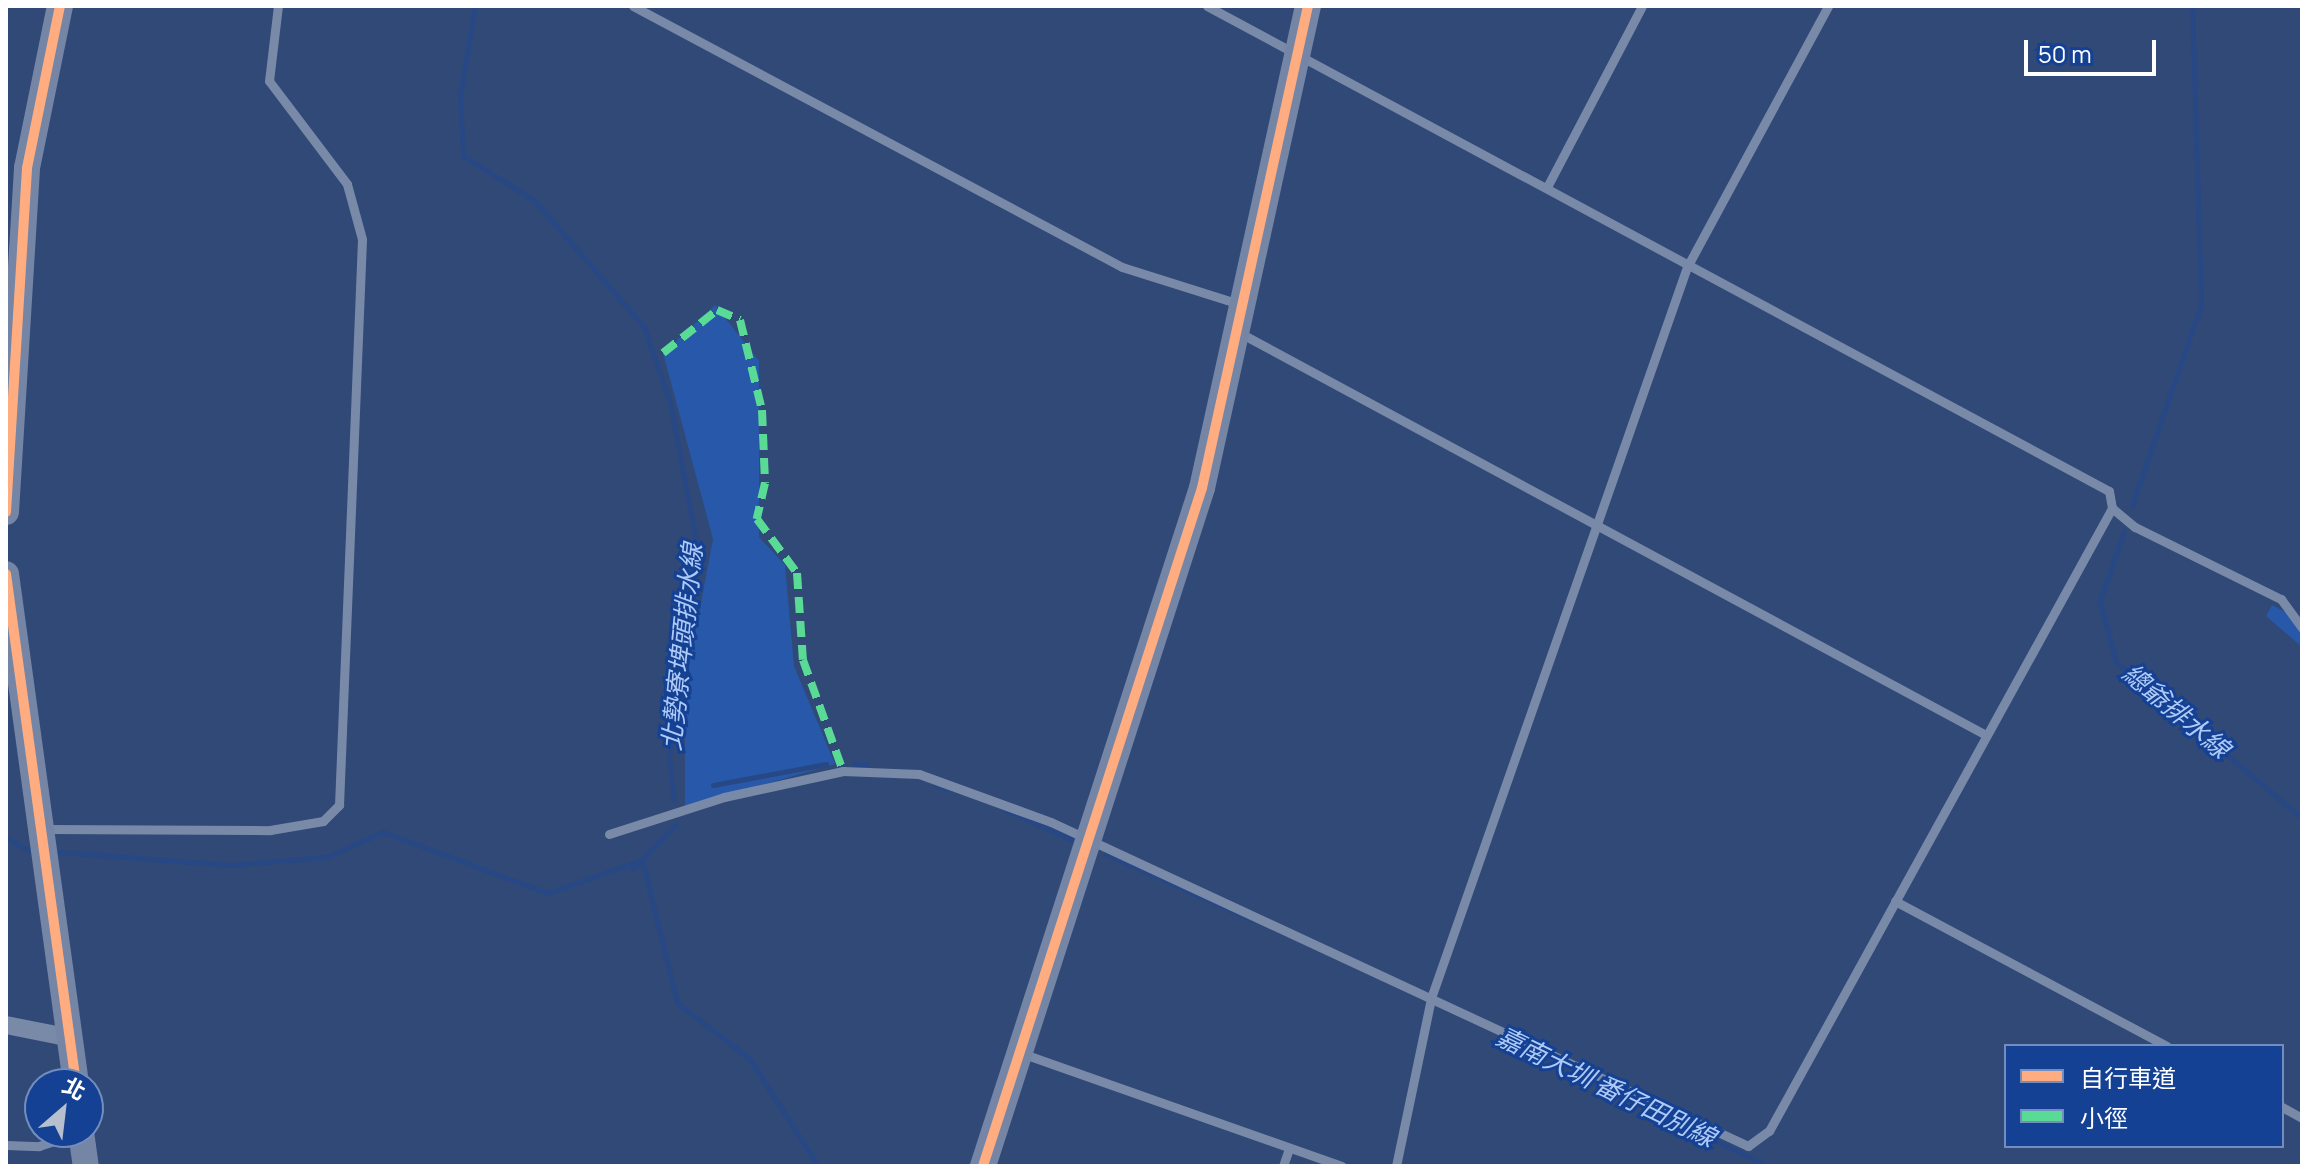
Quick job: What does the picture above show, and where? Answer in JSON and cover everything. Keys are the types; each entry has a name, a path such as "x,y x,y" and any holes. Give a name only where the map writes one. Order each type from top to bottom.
{"street":[{"path":"6,512 27,168 60,6"},
{"path":"983,1166 1093,843 1202,488 1239,304 1308,6"},
{"path":"6,574 38,829 74,1068"},
{"path":"6,1025 71,1038"}],"lane":[{"path":"38,829 270,830 323,821 339,805 362,239 339,171 269,81 278,6"},
{"path":"633,6 1122,267 1239,304"},
{"path":"609,834 724,797 871,769 971,790 1093,843 1748,1146 1769,1131 1984,734 2112,508 2109,491 1687,267 1547,187 1207,6"},
{"path":"1547,187 1642,6"},
{"path":"1396,1166 1431,998 1687,267 1828,6"},
{"path":"1234,330 1598,522 1984,734"},
{"path":"2112,508 2135,527 2281,599 2302,628"},
{"path":"1895,901 2163,1044"},
{"path":"1021,1053 1342,1166"},
{"path":"2284,1108 2302,1118"},
{"path":"1283,1166 1289,1149"}],"shaded area":[{"path":"715,305 759,361 759,537 785,565 794,666 835,764 685,807 685,687 713,539 663,353"},
{"path":"2272,605 2302,621 2302,647 2266,616"}],"waterway":[{"name":"北勢寮埤頭排水線","path":"475,6 460,95 463,156 534,200 644,327 670,403 696,541 669,758 674,800"},
{"path":"2132,506 2201,305 2192,6"},
{"name":"總爺排水線","path":"2124,531 2100,601 2116,662 2302,818"},
{"name":"嘉南大圳 番仔田別線","path":"713,785 826,764"},
{"name":"嘉南大圳 番仔田別線","path":"854,764 867,764"},
{"name":"嘉南大圳 番仔田別線","path":"935,785 950,790"},
{"name":"嘉南大圳 番仔田別線","path":"1004,809 1076,842"},
{"name":"北勢寮埤頭排水線","path":"58,852 231,865 327,857 383,832 548,893 642,860 633,869 676,824"},
{"path":"6,838 29,850"},
{"name":"嘉南大圳 番仔田別線","path":"1106,854 1252,920"},
{"path":"642,860 677,1003 749,1058 818,1166"},
{"name":"嘉南大圳 番仔田別線","path":"1503,1037 1768,1166"}],"marked path":[{"path":"663,353 717,310 740,320 762,410 765,483 757,519 797,573 803,660 843,771"}],"cycle path":[{"path":"6,512 27,168 60,6"},
{"path":"983,1166 1202,488 1308,6"},
{"path":"6,574 74,1068"}]}
